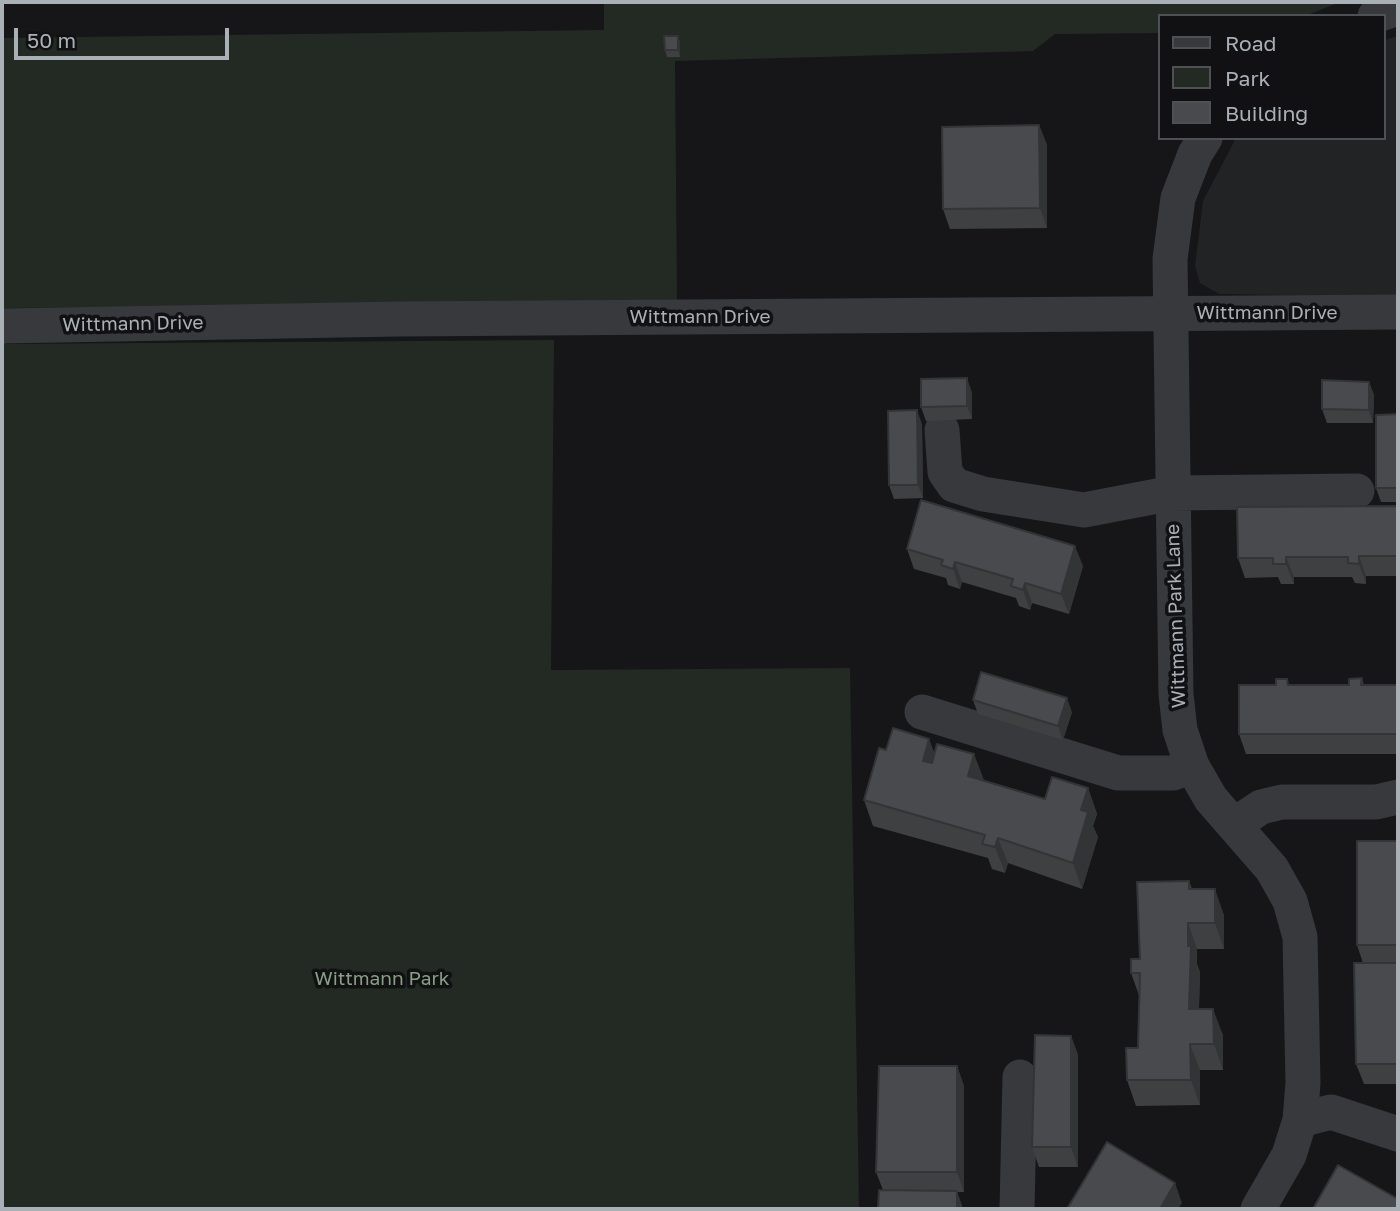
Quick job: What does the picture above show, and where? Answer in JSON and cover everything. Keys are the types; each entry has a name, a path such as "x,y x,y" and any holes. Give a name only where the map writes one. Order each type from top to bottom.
{"street":[{"path":"1381,14 1398,8"},
{"name":"Wittmann Park Lane","path":"1204,140 1195,154 1178,198 1170,259 1176,694 1180,730 1192,766 1211,799 1272,869 1290,901 1300,937 1303,1083 1300,1120 1289,1155 1258,1209"},
{"name":"Wittmann Drive","path":"2,326 414,319 1398,312"},
{"path":"942,430 945,472 954,485 983,494 1084,510 1173,493 1357,491"},
{"path":"922,712 1118,774 1172,772 1192,766"},
{"path":"1234,825 1262,807 1282,802 1376,802 1398,797"},
{"path":"1017,1209 1020,1077"},
{"path":"1300,1120 1331,1112 1398,1133"}],"shaded area":[{"path":"1398,36 1398,297 1219,294 1200,283 1195,266 1203,201 1235,140 1386,140 1386,39"}],"green space":[{"name":"Wittmann Park","path":"604,2 1340,2 1310,14 1158,14 1158,33 1055,34 1033,51 675,61 677,303 5,308 6,344 554,340 551,670 850,668 859,1209 2,1209 2,38 604,30"}],"building":[{"path":"664,36 678,36 678,50 665,50"},
{"path":"1039,125 1040,208 943,209 942,127"},
{"path":"967,378 967,406 921,407 921,379"},
{"path":"1322,380 1369,382 1369,410 1322,409"},
{"path":"917,410 918,485 889,485 888,411"},
{"path":"1398,414 1398,488 1376,488 1376,415"},
{"path":"921,500 1075,546 1061,594 1025,583 1023,590 1011,586 1013,579 955,562 953,569 941,565 943,560 907,549"},
{"path":"1397,506 1397,556 1359,556 1359,564 1348,563 1348,557 1286,557 1286,564 1273,564 1273,558 1238,558 1237,507"},
{"path":"981,672 1067,698 1058,726 973,700"},
{"path":"1362,678 1361,685 1398,685 1398,734 1239,734 1239,685 1276,685 1276,679 1287,679 1288,685 1349,685 1349,679"},
{"path":"893,728 929,739 923,761 932,763 937,744 974,754 968,776 1045,799 1052,777 1088,788 1081,810 1088,812 1073,863 998,838 995,847 982,844 985,835 864,800 879,748 886,750"},
{"path":"1357,841 1398,841 1398,945 1357,945"},
{"path":"1189,881 1189,889 1215,889 1215,923 1188,923 1188,946 1191,946 1189,1009 1213,1009 1214,1044 1190,1044 1191,1080 1127,1080 1126,1048 1138,1048 1140,973 1131,973 1131,959 1140,959 1137,882"},
{"path":"1354,963 1398,963 1398,1064 1356,1064"},
{"path":"1035,1035 1071,1036 1071,1147 1032,1147"},
{"path":"879,1066 957,1066 957,1172 876,1172"},
{"path":"1107,1142 1175,1183 1160,1209 1067,1209"},
{"path":"1338,1165 1398,1199 1398,1209 1313,1209"},
{"path":"879,1190 957,1191 957,1209 878,1209"}]}
